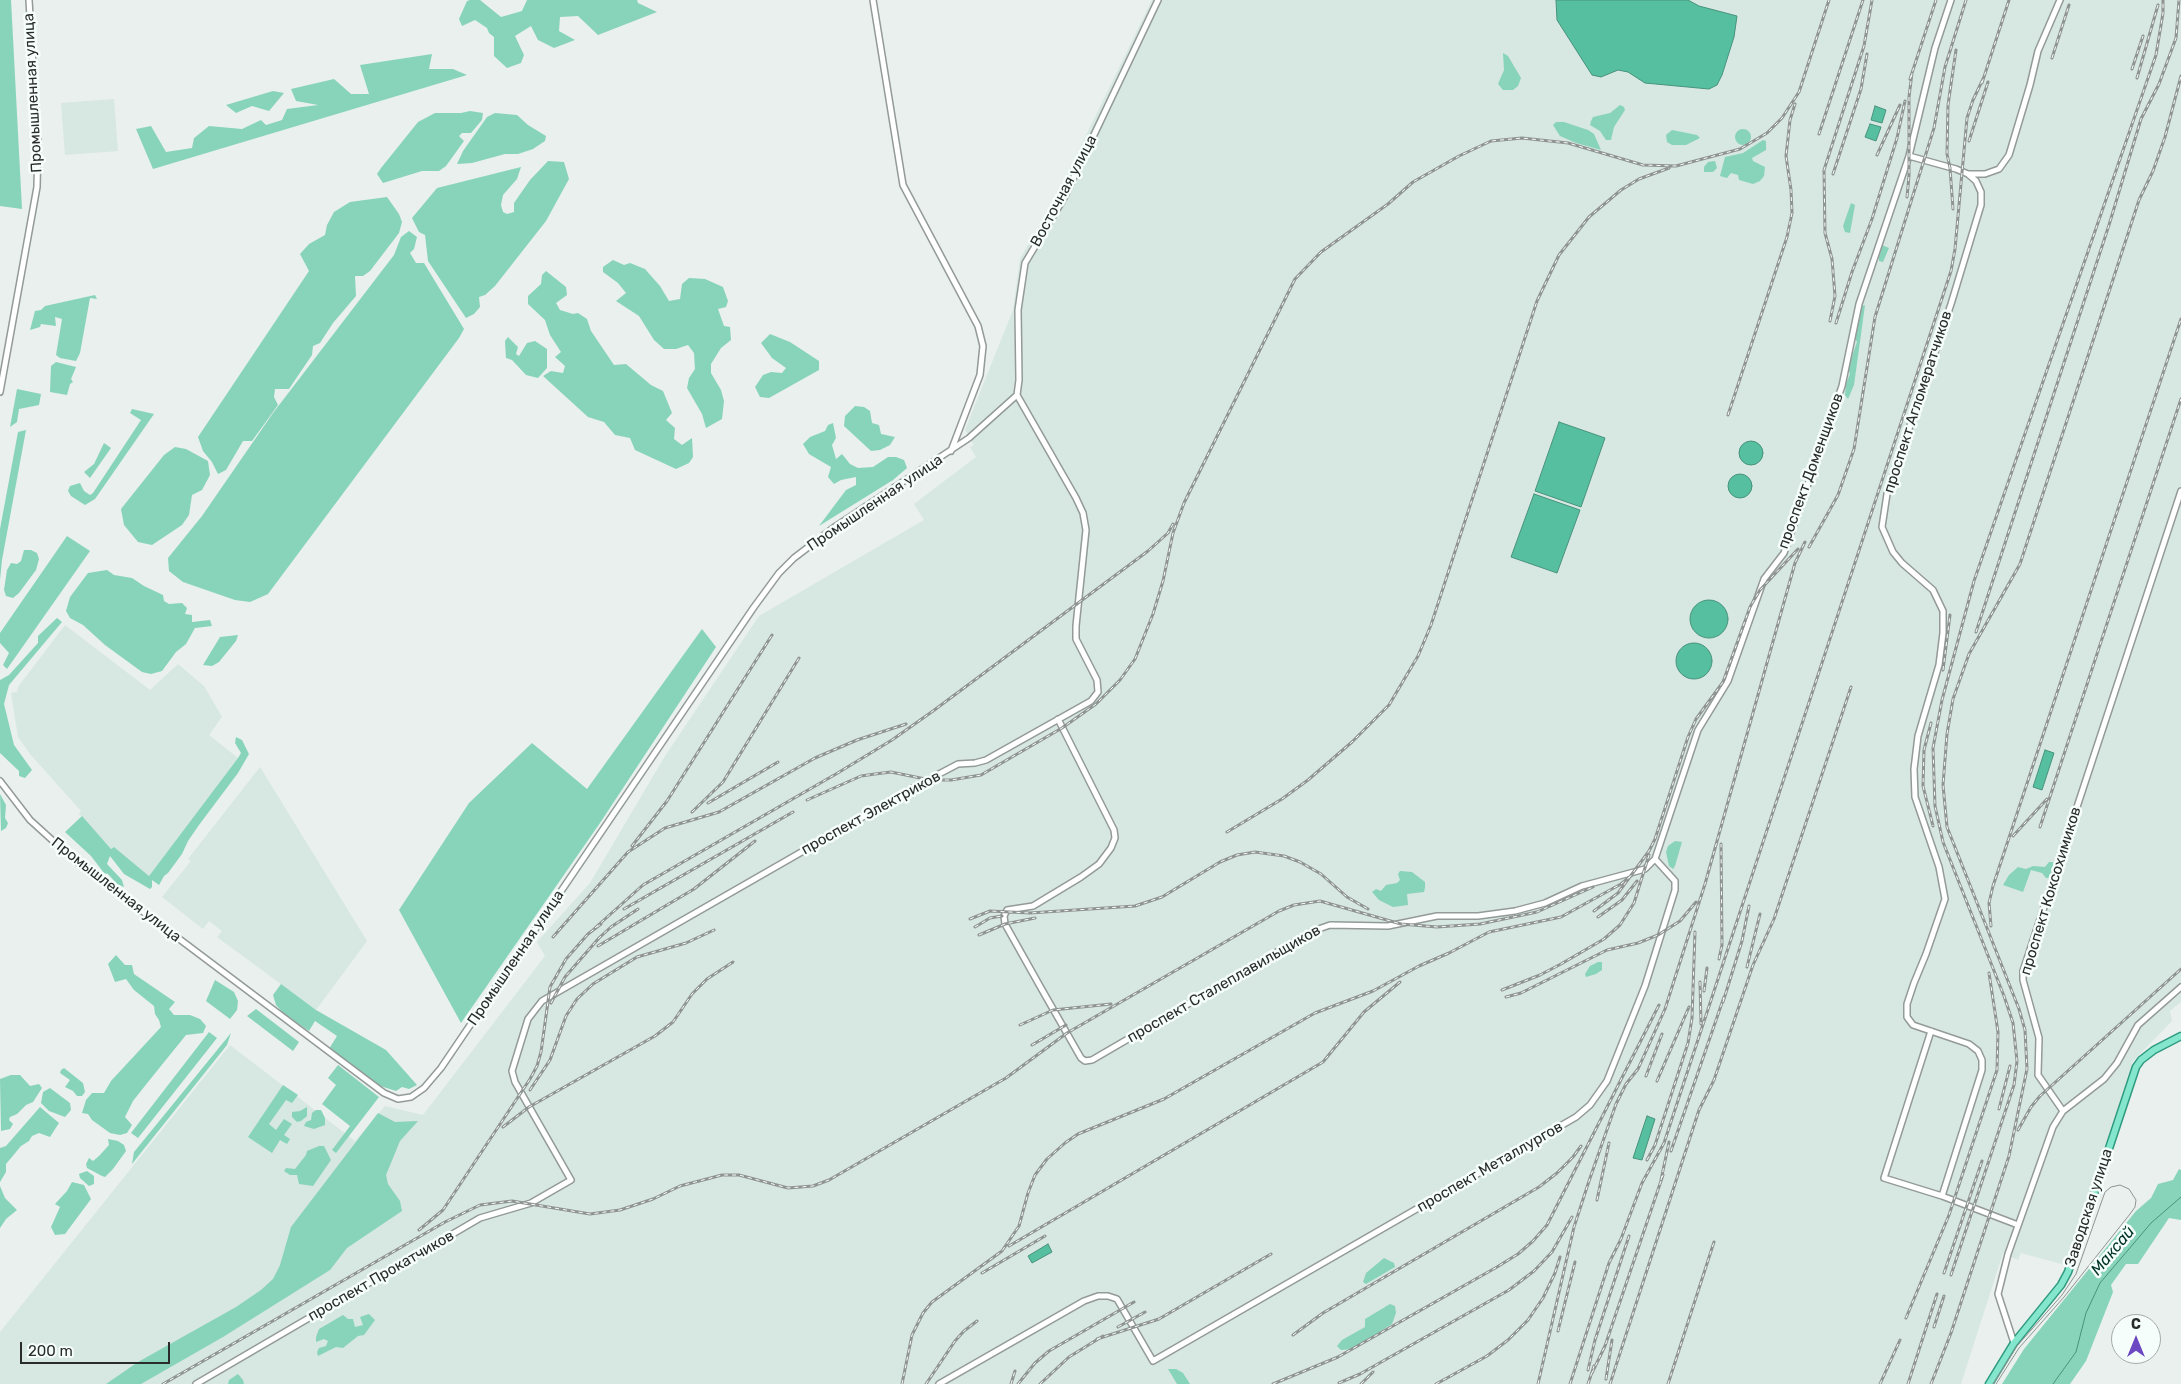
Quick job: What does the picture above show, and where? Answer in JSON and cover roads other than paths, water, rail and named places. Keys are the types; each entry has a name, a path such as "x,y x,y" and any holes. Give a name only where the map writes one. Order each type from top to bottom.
{"main road":[{"name":"Заводская улица","path":"1989,1384 2014,1343 2061,1284 2068,1272 2136,1067 2140,1060 2154,1050 2181,1036"}],"street":[{"name":"Промышленная улица","path":"0,392 37,187 38,148 29,0"},
{"path":"873,0 903,185 978,326 983,346 980,374 951,451"},
{"name":"Восточная улица","path":"1017,395 1019,380 1018,310 1025,263 1064,198 1158,0"},
{"name":"проспект Доменщиков","path":"1655,859 1698,730 1728,681 1764,579 1784,553 1842,386 1859,304 1910,156 1935,48 1951,0"},
{"path":"1910,156 1968,174 1985,174 1999,169 2009,155 2038,51 2060,0"},
{"name":"проспект Агломератчиков","path":"1942,1196 1982,1070 1982,1060 1978,1051 1969,1044 1913,1025 1907,1017 1907,1004 1945,899 1939,867 1915,797 1914,769 1918,736 1939,665 1943,633 1943,611 1933,590 1902,563 1893,552 1882,526 1887,494 1951,304 1981,205 1981,192 1976,181 1968,174"},
{"name":"Промышленная улица","path":"0,781 30,820 73,859 384,1094 398,1099 411,1097 424,1088 441,1068 779,573 794,558 836,526 969,438 1017,395"},
{"name":"проспект Электриков","path":"571,1180 515,1082 512,1071 528,1019 542,1001 920,784 958,764 986,760 1091,701 1098,692 1097,680 1076,639 1086,530 1083,513 1017,395"},
{"name":"проспект Коксохимиков","path":"2063,1111 2038,1075 2039,1038 2023,980 2023,971 2181,491"},
{"name":"проспект Сталеплавильщиков","path":"1058,719 1114,830 1115,838 1111,848 1099,864 1081,877 1033,906 1006,910 1004,916 1005,924 1081,1058 1085,1061 1092,1060 1313,931 1330,925 1388,926 1437,916 1478,916 1515,911 1545,903 1582,886 1645,869 1655,859"},
{"name":"проспект Металлургов","path":"939,1384 1084,1301 1098,1296 1108,1296 1117,1299 1153,1361 1576,1117 1590,1105 1607,1082 1645,986 1674,890 1675,881 1655,859"},
{"path":"2014,1343 1998,1294 2018,1225 2053,1128 2063,1111 2104,1079 2118,1063 2138,1025 2181,987"},
{"path":"1932,1032 1884,1178 1942,1196 2018,1225"},
{"name":"проспект Прокатчиков","path":"196,1384 480,1218 531,1203 571,1180"}],"waterway":[{"name":"Максай","path":"2053,1384 2076,1352 2086,1313 2100,1283 2151,1223 2181,1197"}],"tram line":[{"path":"1993,1384 2017,1346 2062,1295 2076,1274 2105,1192 2111,1187 2120,1185 2129,1189 2136,1200 2135,1207 2064,1297 2019,1348 1996,1384"}],"railway":[{"path":"807,800 861,776 891,772 930,780 951,780 981,775 1062,728 1096,704 1120,680 1135,659 1153,614 1163,581 1173,533 1184,503 1295,279 1321,252 1388,204 1413,182 1459,156 1491,141 1522,138 1568,143 1643,165 1676,166 1740,149 1767,133 1782,118 1799,92 1829,0"},
{"path":"1819,134 1863,0"},
{"path":"1830,321 1835,296 1832,259 1825,233 1824,170 1864,46 1872,0"},
{"path":"1910,79 1936,0"},
{"path":"1809,547 1838,495 1854,449 1875,317 1934,128 1945,67 1966,0"},
{"path":"1982,83 2009,0"},
{"path":"1951,1275 2014,1085 2017,1061 2013,1023 2004,996 1943,842 1935,806 1933,748 1942,700 1974,581 2156,55 2163,13 2163,0"},
{"path":"1976,632 2109,225 2141,119 2159,84 2176,38 2179,0"},
{"path":"2052,58 2069,5"},
{"path":"2137,78 2158,5"},
{"path":"2132,69 2143,36"},
{"path":"1953,209 1947,154 1948,105 1956,50"},
{"path":"1833,174 1861,89 1867,54"},
{"path":"1907,197 1909,176 1909,97 1912,73"},
{"path":"1931,1384 1951,1333 2009,1156 2027,1069 2025,1030 2019,1009 1947,827 1943,785 1947,734 1953,699 1969,654 2020,564 2139,200 2153,171 2165,137 2181,76"},
{"path":"1570,1384 1609,1263 1621,1239 1642,1183 1664,1143 1951,271 1955,249 1967,118 1984,77"},
{"path":"1969,141 1988,82"},
{"path":"1836,323 1852,272 1872,219 1897,138 1905,101"},
{"path":"1728,415 1787,237 1792,213 1786,156 1790,120 1795,104"},
{"path":"1877,155 1900,105"},
{"path":"1227,832 1282,799 1308,780 1352,742 1389,705 1418,656 1431,625 1537,301 1559,255 1589,217 1621,190 1639,179 1669,168"},
{"path":"1991,926 1989,903 1993,886 2181,319"},
{"path":"2040,827 2181,399"},
{"path":"595,928 643,885 892,740 1148,551 1168,533 1173,524"},
{"path":"1538,1384 1574,1227 1616,1104 1626,1084 1638,1069 1665,1009 1705,884 1795,563 1805,542"},
{"path":"1594,911 1618,893 1649,851 1655,839 1688,737 1696,719 1723,682 1750,607 1760,590 1798,549"},
{"path":"1943,670 1950,615"},
{"path":"632,846 667,801 772,635"},
{"path":"692,812 723,782 799,658"},
{"path":"1610,1384 1699,1110 1714,1080 1753,965 1774,919 1851,687"},
{"path":"1931,723 1924,750 1923,786 1933,826"},
{"path":"553,937 628,852 665,828 719,812 815,758 857,740 906,724"},
{"path":"708,803 778,762"},
{"path":"2013,836 2047,799"},
{"path":"624,909 793,812"},
{"path":"598,946 694,889 755,841"},
{"path":"1719,959 1722,945 1721,844"},
{"path":"970,919 990,911 1030,913 1135,906 1162,897 1220,862 1237,855 1255,852 1284,856 1300,862 1321,874 1347,897 1368,909"},
{"path":"1502,990 1540,975 1561,964 1604,939 1620,925 1634,903 1649,855"},
{"path":"902,1384 912,1335 923,1313 932,1302 1002,1251 1019,1226 1035,1175 1047,1159 1065,1143 1078,1134 1164,1099 1315,1013 1373,991 1489,932 1561,917 1621,884 1632,875"},
{"path":"1598,917 1622,900 1637,881"},
{"path":"163,1384 445,1222 480,1205 512,1201 590,1214 620,1210 653,1199 680,1186 722,1175 739,1175 788,1188 813,1186 829,1180 1006,1078 1067,1033 1279,911 1294,905 1320,901 1401,924 1437,927 1480,924 1537,912 1593,887"},
{"path":"1506,997 1521,993 1607,950 1638,943 1658,935 1680,921 1696,902"},
{"path":"1723,1002 1742,941 1749,906"},
{"path":"551,1003 565,977 599,938 611,927 638,909"},
{"path":"1747,967 1760,914"},
{"path":"975,927 990,918 1002,916"},
{"path":"979,935 1005,924 1035,918"},
{"path":"419,1230 443,1210 530,1079 537,1066 541,1052 550,987 566,959 588,934 601,924"},
{"path":"530,1090 550,1060 566,1016 577,999 593,984 637,957 686,943 714,930"},
{"path":"1647,1160 1655,1145 1688,1043 1692,1018 1695,932"},
{"path":"503,1127 529,1107 655,1036 673,1022 692,994 707,979 733,962"},
{"path":"1704,991 1707,968"},
{"path":"2018,1130 2031,1107 2040,1096 2181,969"},
{"path":"1906,1318 1949,1215 1997,1070 1998,1032 1989,973"},
{"path":"1009,1246 1323,1062 1364,1012 1400,982"},
{"path":"1700,982 1701,1024"},
{"path":"1671,1151 1724,997"},
{"path":"1020,1025 1053,1010 1111,1004"},
{"path":"1273,1384 1338,1357 1497,1267 1518,1254 1533,1241 1547,1225 1659,1005"},
{"path":"1657,1081 1689,1007"},
{"path":"1032,1045 1066,1025"},
{"path":"1646,1076 1662,1034"},
{"path":"1999,1109 2010,1066"},
{"path":"1661,1180 1669,1142"},
{"path":"1597,1200 1609,1143"},
{"path":"1293,1335 1323,1313 1539,1187 1557,1173 1581,1146"},
{"path":"1944,1273 1982,1161"},
{"path":"1592,1373 1605,1346 1663,1175"},
{"path":"1339,1383 1360,1374 1509,1290 1534,1271 1552,1252 1572,1217"},
{"path":"982,1273 1045,1236"},
{"path":"1588,1370 1595,1340 1629,1236"},
{"path":"1668,1384 1714,1242"},
{"path":"1097,1339 1159,1319 1271,1254"},
{"path":"1436,1384 1487,1356 1508,1340 1528,1320 1543,1298 1555,1273 1560,1257"},
{"path":"1558,1331 1575,1262"},
{"path":"1908,1384 1937,1294"},
{"path":"1934,1327 1944,1296"},
{"path":"1018,1384 1035,1363 1049,1351 1134,1302"},
{"path":"1118,1327 1145,1312"},
{"path":"926,1384 955,1341 977,1321"},
{"path":"1040,1384 1069,1357 1103,1336"},
{"path":"1606,1379 1612,1340"},
{"path":"1880,1384 1900,1340"},
{"path":"1588,1384 1594,1366"},
{"path":"1011,1384 1015,1371"},
{"path":"1361,1384 1373,1372"}]}
